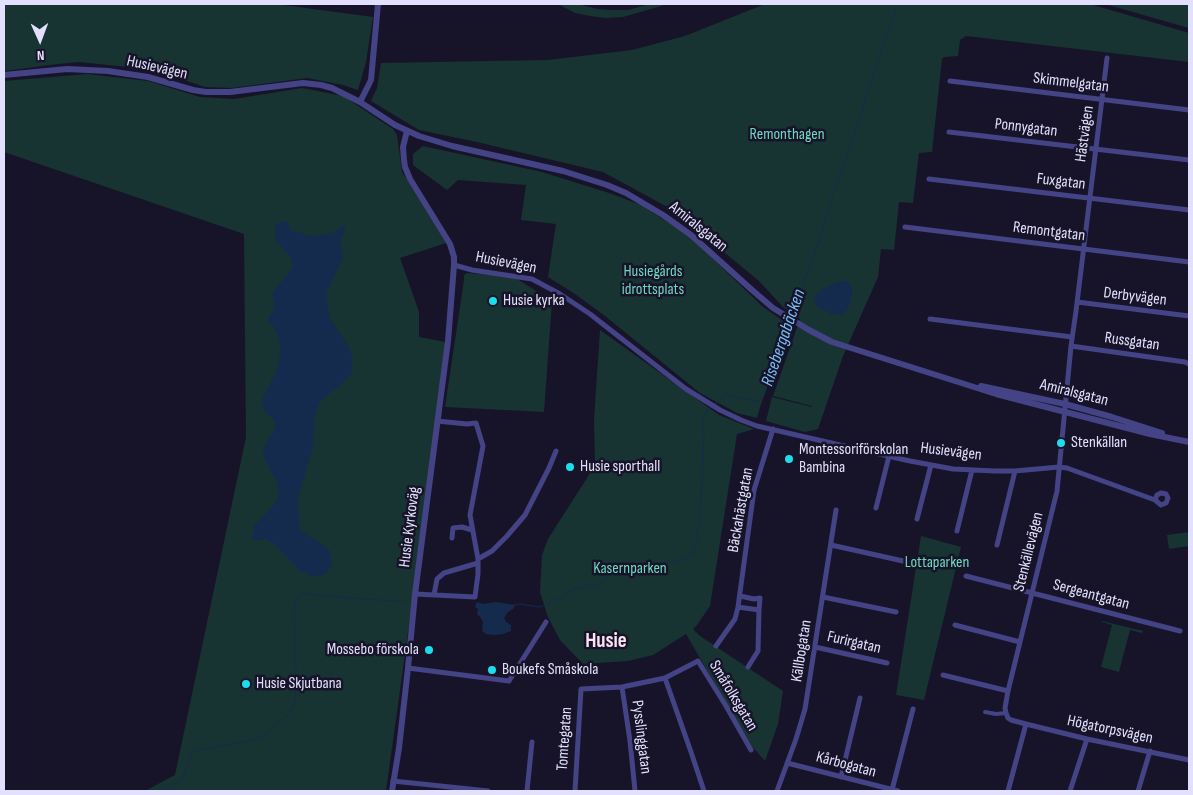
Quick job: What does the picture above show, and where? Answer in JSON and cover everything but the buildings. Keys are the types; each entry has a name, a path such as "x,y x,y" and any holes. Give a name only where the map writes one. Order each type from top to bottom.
{"street":[{"path":"360,102 371,80 378,4"},
{"name":"Hästvägen","path":"1077,302 1107,58"},
{"name":"Husievägen","path":"4,75 67,69 100,71 148,77 206,92 230,92 290,84 312,84 332,88 360,102 407,131 403,147 404,160 410,179 450,244 454,265 472,270 532,279 560,294 600,322 686,389 720,410 757,426 953,469 1015,471 1067,468 1155,500"},
{"name":"Skimmelgatan","path":"950,81 1189,110"},
{"name":"Amiralsgatan","path":"407,131 452,146 563,171 626,193 663,215 690,235 762,299 785,316 832,342 996,394 1064,413 1186,441"},
{"name":"Ponnygatan","path":"949,132 1189,160"},
{"name":"Fuxgatan","path":"929,179 1189,210"},
{"name":"Remontgatan","path":"905,227 1189,262"},
{"name":"Husie Kyrkoväg","path":"392,791 399,748 415,594 448,341 454,265"},
{"name":"Derbyvägen","path":"1077,302 1189,316"},
{"name":"Stenkällevägen","path":"1006,713 1008,691 1056,491 1077,302"},
{"path":"930,319 1072,338"},
{"name":"Russgatan","path":"1071,346 1189,364"},
{"name":"Amiralsgatan","path":"955,381 1065,404 1186,441"},
{"path":"415,594 475,597 478,574 478,561 470,515 483,446 476,423 466,424 437,421"},
{"name":"Bäckahästgatan","path":"716,646 734,620 738,607 754,490 773,429"},
{"path":"434,595 437,580 444,573 478,561 492,551 525,515 556,451"},
{"path":"876,508 889,456"},
{"path":"917,519 931,465"},
{"path":"957,532 972,470"},
{"path":"998,545 1015,471"},
{"name":"Källbogatan","path":"777,791 805,709 836,510"},
{"path":"452,538 453,528 462,527 472,530"},
{"path":"831,546 903,561"},
{"name":"Sergeantgatan","path":"966,576 1180,631"},
{"path":"740,596 754,599 760,598 758,651 748,667"},
{"path":"823,596 896,612"},
{"path":"738,607 759,610"},
{"path":"408,668 509,681 546,622"},
{"path":"955,625 1020,642"},
{"name":"Furirgatan","path":"816,647 887,663"},
{"name":"Småfolksgatan","path":"581,689 622,687 665,678 698,661 751,750"},
{"path":"943,675 1008,691"},
{"path":"665,678 704,791"},
{"name":"Pysslinggatan","path":"622,687 636,791"},
{"name":"Tomtegatan","path":"575,791 581,689"},
{"path":"840,777 860,698"},
{"path":"895,790 913,710"},
{"path":"985,712 1006,713 1011,720 1026,724 1008,791"},
{"name":"Högatorpsvägen","path":"1026,724 1189,760"},
{"path":"1070,791 1087,739"},
{"path":"527,791 532,742"},
{"path":"1138,791 1150,752"},
{"name":"Kårbogatan","path":"787,762 895,790"},
{"path":"393,781 488,791"}],"green space":[{"path":"4,4 276,4 373,17 366,62 358,90 307,78 232,88 205,87 172,76 129,67 78,62 5,71"},
{"path":"558,4 578,4 597,9 628,10 650,4 668,4 623,17 606,18 575,13"},
{"name":"Remonthagen","path":"765,4 1090,4 1189,33 1189,62 966,36 960,40 958,56 944,57 942,59 932,152 919,153 913,203 899,202 894,250 881,249 878,277 843,356 818,429 805,432 766,421 772,397 812,407 773,396 800,319 783,307 759,281 673,210 603,172 419,130 371,101 377,88 381,63 548,60 632,50 685,36"},
{"path":"1105,4 1189,4 1189,28"},
{"path":"87,74 148,81 200,97 234,99 302,88 343,96 393,129 397,135 402,172 446,243 400,258 419,312 419,337 445,342 435,438 386,791 145,791 175,775 246,437 244,234 4,152 4,81"},
{"name":"Husiegårds idrottsplats","path":"423,146 542,172 609,193 641,205 689,236 762,306 790,326 757,418 737,413 700,393 605,316 548,277 556,224 521,220 526,185 458,180 447,190 413,165 413,154"},
{"path":"467,273 514,277 552,301 544,412 445,407 464,275"},
{"name":"Kasernparken","path":"600,330 719,415 754,429 737,434 710,606 693,629 700,636 783,691 778,724 765,761 750,744 686,634 653,655 628,661 583,664 560,640 548,617 540,592 542,555 548,539 595,463 594,420"},
{"path":"1189,532 1189,546 1169,549 1167,535"},
{"name":"Lottaparken","path":"921,536 961,547 924,700 896,695"},
{"path":"1102,621 1143,631 1142,633 1130,630 1119,672 1101,667 1112,625"}],"water":[{"path":"287,221 291,230 316,236 332,233 346,222 340,246 343,255 342,260 327,291 327,301 331,320 350,349 352,373 338,388 321,401 317,409 314,421 313,448 298,496 298,520 301,530 330,551 331,556 332,567 324,574 312,577 305,572 301,572 273,543 265,539 251,541 253,538 253,527 279,497 277,483 265,460 263,451 268,439 274,432 274,420 264,411 262,405 263,397 275,374 279,361 278,336 273,326 267,320 273,311 274,300 272,293 293,266 291,257 275,239 275,224"},
{"path":"840,281 847,281 850,284 852,297 847,310 843,314 834,315 819,308 815,304 814,298 820,290"},
{"path":"477,602 483,604 495,602 515,605 504,618 511,625 511,631 493,635 482,631 483,622 477,614 478,609 475,607"}],"waterway":[{"name":"Risebergabäcken","path":"792,315 822,232 828,208 861,117 866,94 898,4"},
{"name":"Risebergabäcken","path":"714,405 727,394 758,402 764,395 790,326 788,324 789,321"},
{"name":"Risebergabäcken","path":"514,605 521,604 539,607 546,605 574,589 597,585 610,574 639,576 658,563 681,561 694,552 695,544 698,540 697,533 700,520 703,422 705,415 711,407"},
{"name":"Risebergabäcken","path":"162,791 184,777 192,753 198,750 262,737 289,714 295,704 294,612 298,596 303,594 405,602"}],"place":[{"name":"Husie kyrka","path":"493,301"},
{"name":"Stenkällan","path":"1061,443"},
{"name":"Montessoriförskolan Bambina","path":"789,459"},
{"name":"Husie sporthall","path":"570,467"},
{"name":"Mossebo förskola","path":"429,650"},
{"name":"Boukefs Småskola","path":"492,670"},
{"name":"Husie Skjutbana","path":"246,684"}],"district":[{"name":"Husie","path":"606,642"}]}
